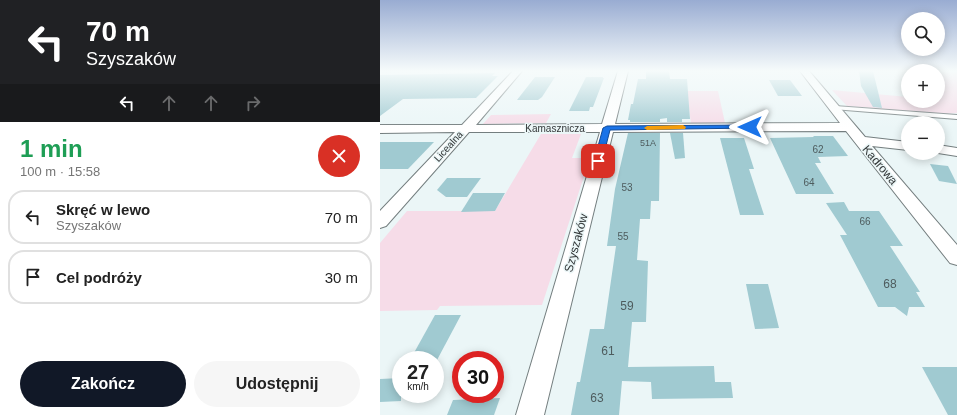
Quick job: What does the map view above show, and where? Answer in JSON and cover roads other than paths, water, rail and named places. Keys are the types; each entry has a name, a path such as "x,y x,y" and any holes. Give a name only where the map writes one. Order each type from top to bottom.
{"street":[{"name":"Licealna","path":"380,222 500,90"},
{"name":"Szyszaków","path":"530,415 618,90"},
{"name":"Kadrowa","path":"820,90 957,258"},
{"name":"Kamasznicza","path":"380,129 849,126"},
{"path":"860,140 901,145"},
{"path":"945,150 957,152"}],"lane":[{"path":"835,108 957,117"}]}
